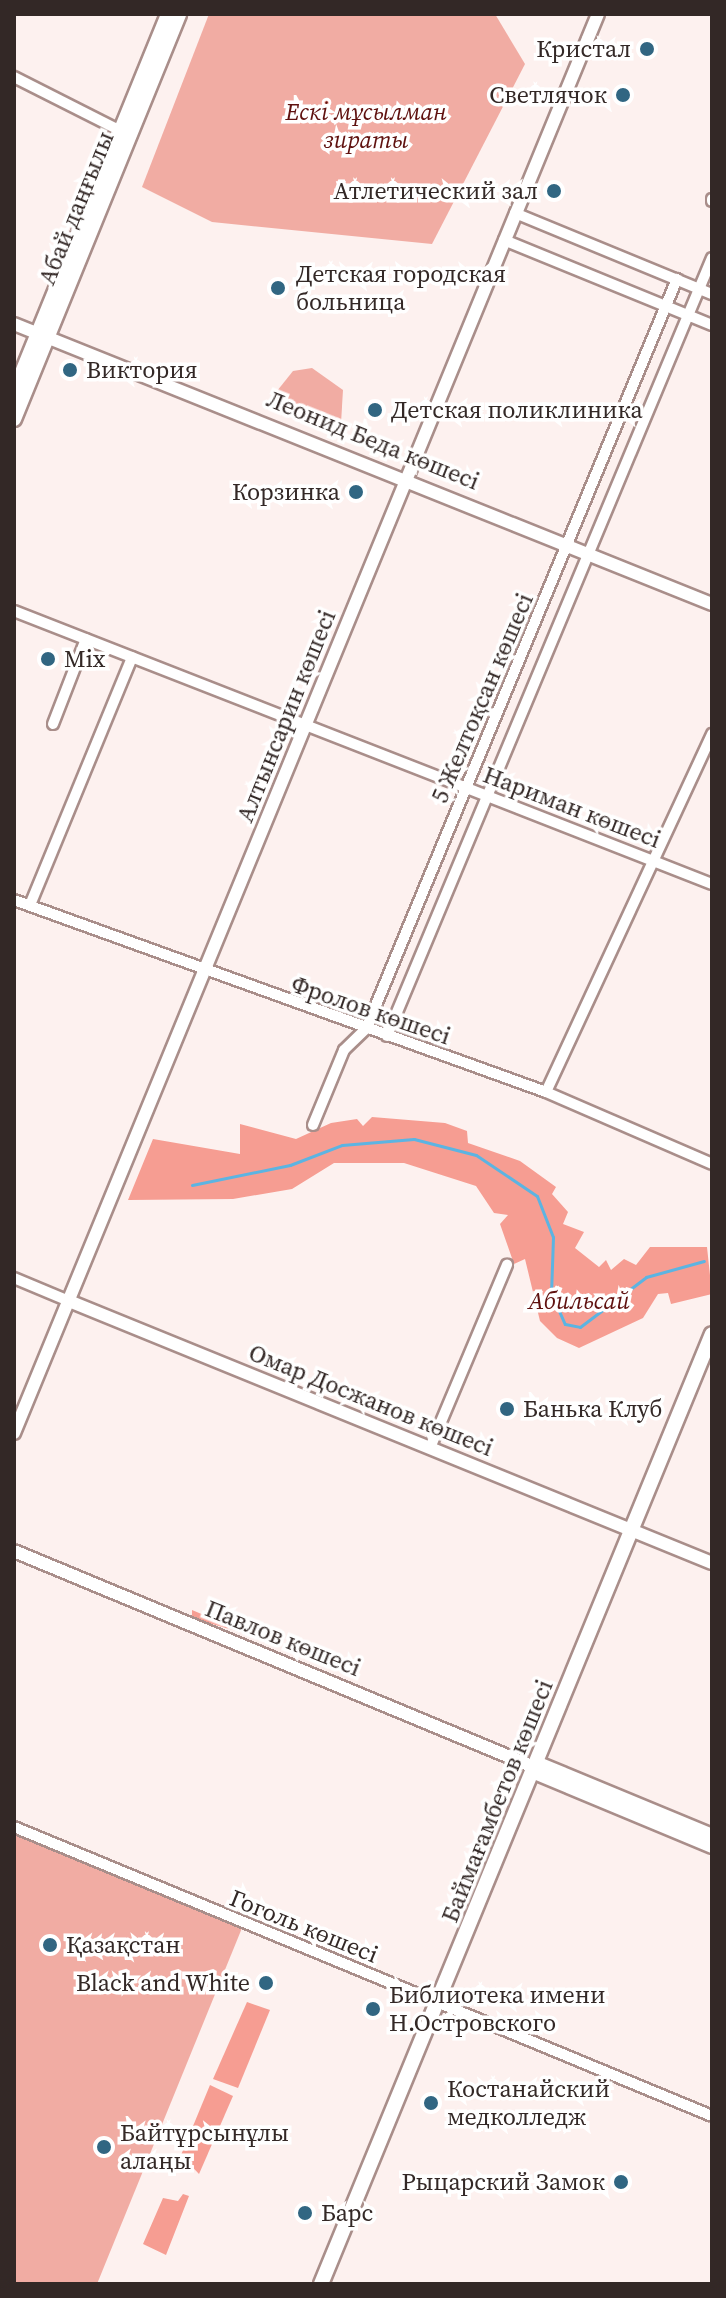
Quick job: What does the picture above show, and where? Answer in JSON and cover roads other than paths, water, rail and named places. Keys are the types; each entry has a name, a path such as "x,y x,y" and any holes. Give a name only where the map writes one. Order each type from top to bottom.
{"main road":[{"name":"Абай даңғылы","path":"14,419 43,334 168,14"},
{"name":"Абай даңғылы","path":"14,392 43,334 179,14"},
{"name":"Баймағамбетов көшесі","path":"321,2284 712,1334"}],"street":[{"name":"Алтынсарин көшесі","path":"14,1433 598,14"},
{"path":"14,77 121,131"},
{"path":"515,213 712,294"},
{"path":"504,240 712,325"},
{"name":"5 Желтоқсан көшесі","path":"387,1036 712,258"},
{"name":"5 Желтоқсан көшесі","path":"313,1125 344,1050 366,1029 677,279"},
{"name":"Леонид Беда көшесі","path":"14,324 406,476 712,604"},
{"name":"Нариман көшесі","path":"14,611 712,884"},
{"path":"53,724 86,639"},
{"path":"30,905 132,657"},
{"path":"546,1092 712,734"},
{"name":"Фролов көшесі","path":"14,900 204,973 546,1092 712,1164"},
{"path":"430,1448 507,1265"},
{"name":"Омар Досжанов көшесі","path":"14,1278 712,1563"},
{"name":"Павлов көшесі","path":"14,1551 534,1767 711,1835"},
{"name":"Гоголь көшесі","path":"14,1827 712,2116"}],"waterway":[{"name":"Абильсай","path":"192,1185 290,1165 342,1145 414,1139 476,1155 537,1196 553,1237 551,1293 565,1324 580,1327 646,1277 704,1261"}],"place":[{"name":"Кристал","path":"647,49"},
{"name":"Светлячок","path":"623,95"},
{"name":"Атлетический зал","path":"554,191"},
{"name":"Детская городская больница","path":"278,288"},
{"name":"Виктория","path":"70,370"},
{"name":"Детская поликлиника","path":"375,410"},
{"name":"Корзинка","path":"356,492"},
{"name":"Mix","path":"48,659"},
{"name":"Банька Клуб","path":"507,1409"},
{"name":"Қазақстан","path":"50,1945"},
{"name":"Black and White","path":"266,1983"},
{"name":"Библиотека имени Н.Островского","path":"373,2009"},
{"name":"Костанайский медколледж","path":"431,2103"},
{"name":"Байтұрсынұлы алаңы","path":"104,2147"},
{"name":"Рыцарский Замок","path":"621,2182"},
{"name":"Барс","path":"305,2213"}],"park label":[{"name":"Ескі мұсылман зираты","path":"366,126"}]}
